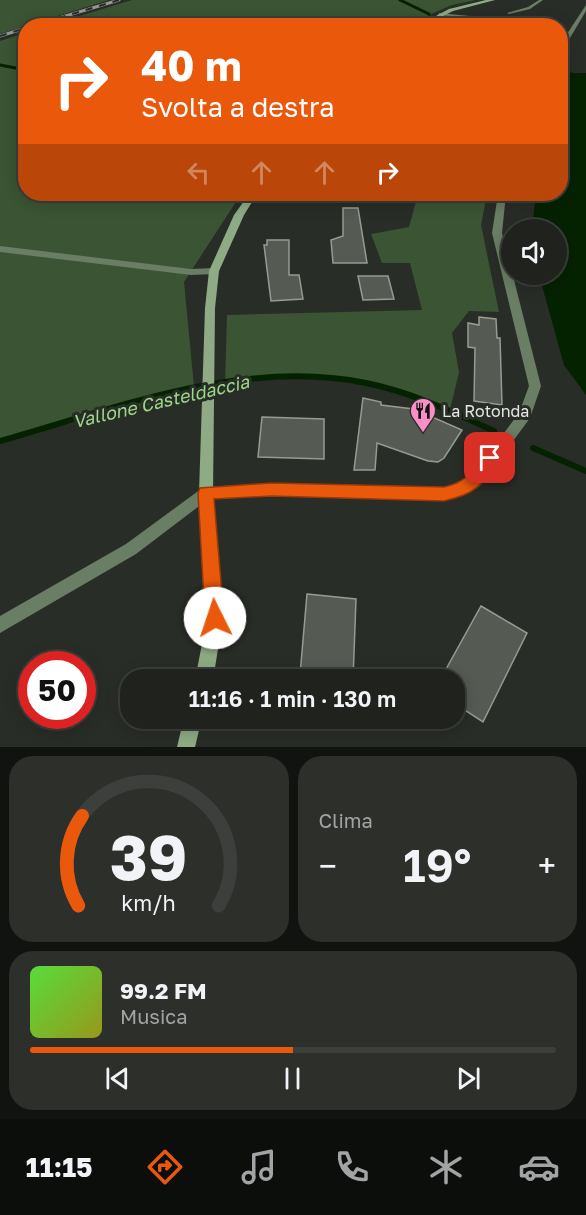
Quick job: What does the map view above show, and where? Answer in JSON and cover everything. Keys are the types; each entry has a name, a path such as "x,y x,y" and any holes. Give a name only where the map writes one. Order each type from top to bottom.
{"main road":[{"path":"432,18 439,14 492,0"},
{"path":"206,669 215,618 206,493 208,371 214,271 239,215 249,201"},
{"path":"186,747 190,729"}],"street":[{"path":"568,36 586,6"},
{"path":"0,625 130,549 206,493 271,489 444,494 462,490 475,482 490,458 525,415 535,386 497,233 501,201"},
{"path":"0,249 191,272 214,271"}],"lane":[{"path":"509,13 530,8 542,0"},
{"path":"439,14 480,18"}],"shaded area":[{"path":"0,0 109,0 51,18 18,18 18,28 0,34"},
{"path":"132,0 476,0 452,5 422,18 73,18"},
{"path":"18,35 18,201 236,201 184,282 195,397 0,438 0,41"},
{"path":"586,73 586,395 564,365 542,285 567,285 567,219 533,219 535,201 568,201 568,74"},
{"path":"416,201 486,201 481,225 499,312 469,311 452,333 459,372 450,410 367,385 311,378 283,378 225,386 227,315 422,310 410,263 382,263 371,234 409,227"}],"building":[{"path":"343,208 358,208 367,263 333,263 331,240 343,236"},
{"path":"267,240 289,240 289,275 299,275 303,299 271,301 264,245 267,245"},
{"path":"358,276 388,276 394,299 363,300"},
{"path":"479,317 496,319 497,338 500,338 502,405 474,401 475,348 468,347 468,323 479,325"},
{"path":"363,398 381,402 381,405 414,409 462,430 444,458 438,462 428,461 377,443 375,470 354,470"},
{"path":"262,417 324,419 324,459 258,457"},
{"path":"307,594 356,599 353,669 301,669"},
{"path":"481,606 527,633 483,722 465,710 465,669 446,669"}],"waterway":[{"path":"400,0 429,14"},
{"path":"0,65 18,68"},
{"name":"Vallone Casteldaccia","path":"0,441 181,390 273,377 320,377 383,387 432,403 494,431"},
{"name":"Vallone Casteldaccia","path":"533,448 586,471"}],"railway":[{"path":"59,18 119,0"},
{"path":"0,36 18,30"}],"place":[{"name":"La Rotonda","path":"423,434"}],"route":[{"path":"215,618 206,493 271,489 444,494 462,490 475,482 490,458"}]}
